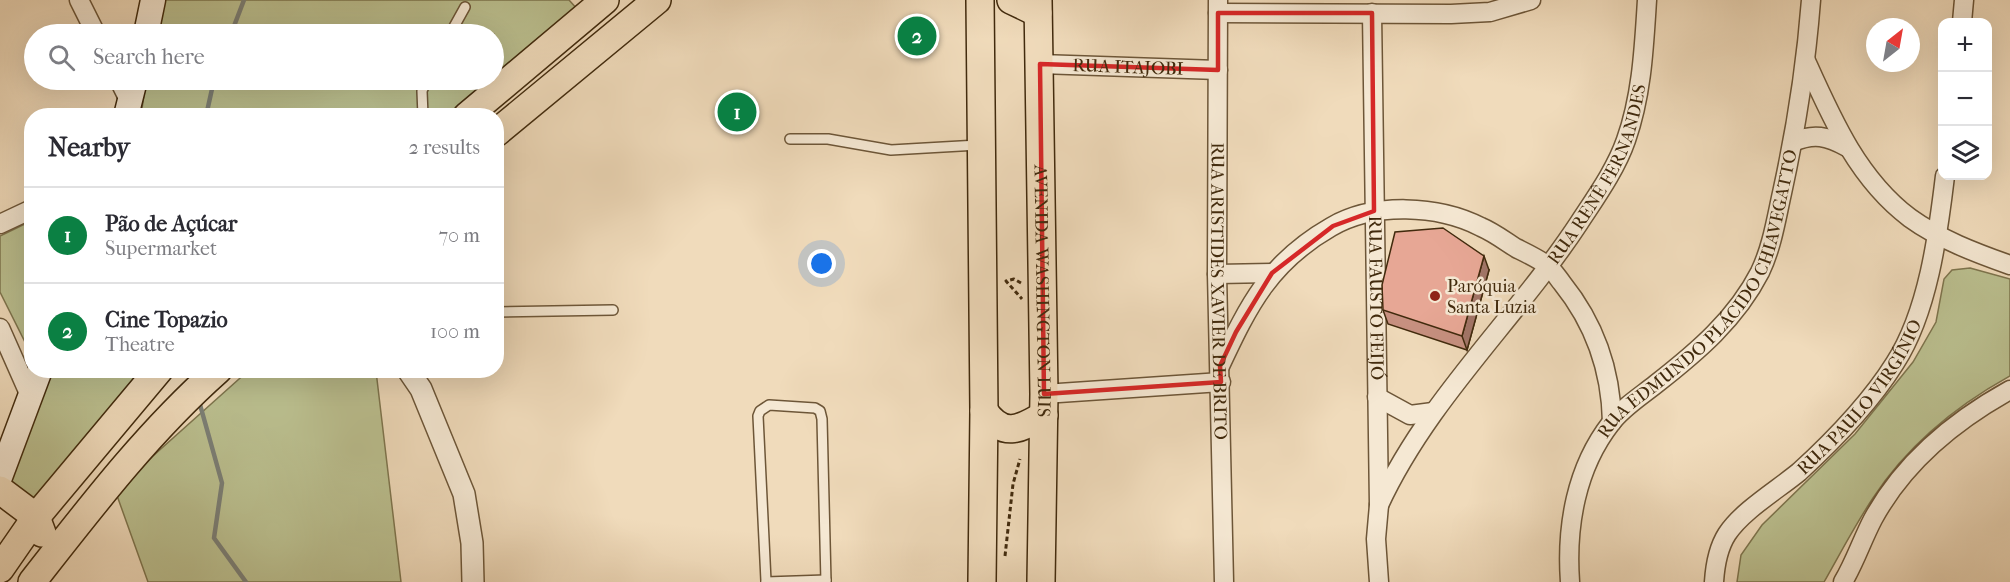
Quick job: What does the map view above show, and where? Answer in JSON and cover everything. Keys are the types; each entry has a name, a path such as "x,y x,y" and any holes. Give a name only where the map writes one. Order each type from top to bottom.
{"main road":[{"path":"148,24 153,0"},
{"path":"504,85 605,0"},
{"path":"504,126 657,0"},
{"path":"982,582 984,411 980,6 1004,0"},
{"path":"1011,0 1038,6"},
{"name":"AVENIDA WASHINGTON LUIS","path":"1038,6 1039,239 1044,405 1041,582"},
{"path":"477,108 498,90"},
{"path":"0,477 37,378"},
{"path":"0,569 36,517 152,378"},
{"path":"32,582 105,488 210,378"},
{"path":"984,411 992,423 1004,429 1025,426 1044,405"},
{"path":"0,490 36,517 51,557"}],"street":[{"path":"79,0 91,24"},
{"path":"1218,7 1372,13 1490,12 1532,0"},
{"name":"RUA RENÊ FERNANDES","path":"1379,505 1410,444 1548,266 1593,202 1626,140 1642,70 1647,0"},
{"name":"RUA EDMUNDO PLÁCIDO CHIAVEGATTO","path":"1570,582 1570,526 1576,492 1592,454 1611,422 1698,350 1724,325 1745,297 1760,271 1771,244 1793,142 1806,59 1811,0"},
{"path":"1962,18 1964,0"},
{"name":"RUA ARISTIDES XAVIER DE BRITO","path":"1218,7 1217,274 1224,582"},
{"name":"RUA FAUSTO FEIJÓ","path":"1372,13 1379,505 1376,539 1379,582"},
{"path":"1806,59 1847,147 1885,196 1910,218 1937,235 2010,265"},
{"name":"RUA ITAJOBI","path":"1040,64 1218,70"},
{"path":"1793,142 1817,135 1831,138 1847,147"},
{"name":"RUA PAULO VIRGÍNIO","path":"1714,582 1715,563 1726,534 1800,471 1849,423 1895,364 1910,337 1920,307 1937,235 1944,180"},
{"path":"1044,405 1220,374 1259,290 1272,273 1295,252 1333,226 1374,211 1421,211 1456,217 1481,226 1548,266 1574,297 1591,327 1604,359 1611,398 1611,422"},
{"path":"0,224 24,213"},
{"path":"1217,274 1272,273"},
{"path":"0,328 31,398"},
{"path":"413,378 421,389 464,494 472,543 473,582"},
{"path":"1843,582 1874,518 1897,483 1922,453 1953,427 2010,390"},
{"path":"1377,397 1410,415 1433,412"}],"lane":[{"path":"456,24 465,7"},
{"path":"422,90 423,108"},
{"path":"790,139 828,139 891,150 980,145"},
{"path":"504,312 613,310"},
{"path":"769,405 815,408 820,411 826,581 766,582 758,416 760,411 769,405"}],"path":[{"path":"1014,279 1020,282 1023,299 1005,281 1014,279"}],"highlighted area":[{"path":"1218,13 1372,13 1374,211 1333,226 1272,273 1236,332 1220,366 1221,382 1044,394 1040,64 1218,70"}],"green space":[{"path":"158,0 569,0 578,10 504,71 504,24 154,24"},
{"path":"145,90 481,90 459,108 142,108"},
{"path":"24,224 24,340 0,292 0,236"},
{"path":"1970,268 2010,279 2010,376 1952,414 1901,461 1866,508 1824,582 1737,582 1741,555 1762,525 1855,434 1913,362 1936,322 1944,279 1952,270"},
{"path":"44,378 146,378 34,507 5,483"},
{"path":"240,378 377,378 401,582 148,582 115,490"}],"building":[{"name":"Paróquia Santa Luzia","path":"1443,228 1484,256 1462,336 1383,310 1382,285 1395,232"}],"waterway":[{"path":"235,24 244,0"},
{"path":"208,108 212,90"},
{"path":"199,401 222,483 214,538 246,582"}],"place":[{"name":"Cine Topazio","path":"917,36"},
{"name":"Pão de Açúcar","path":"737,112"},
{"name":"Paróquia Santa Luzia","path":"1435,296"}]}
